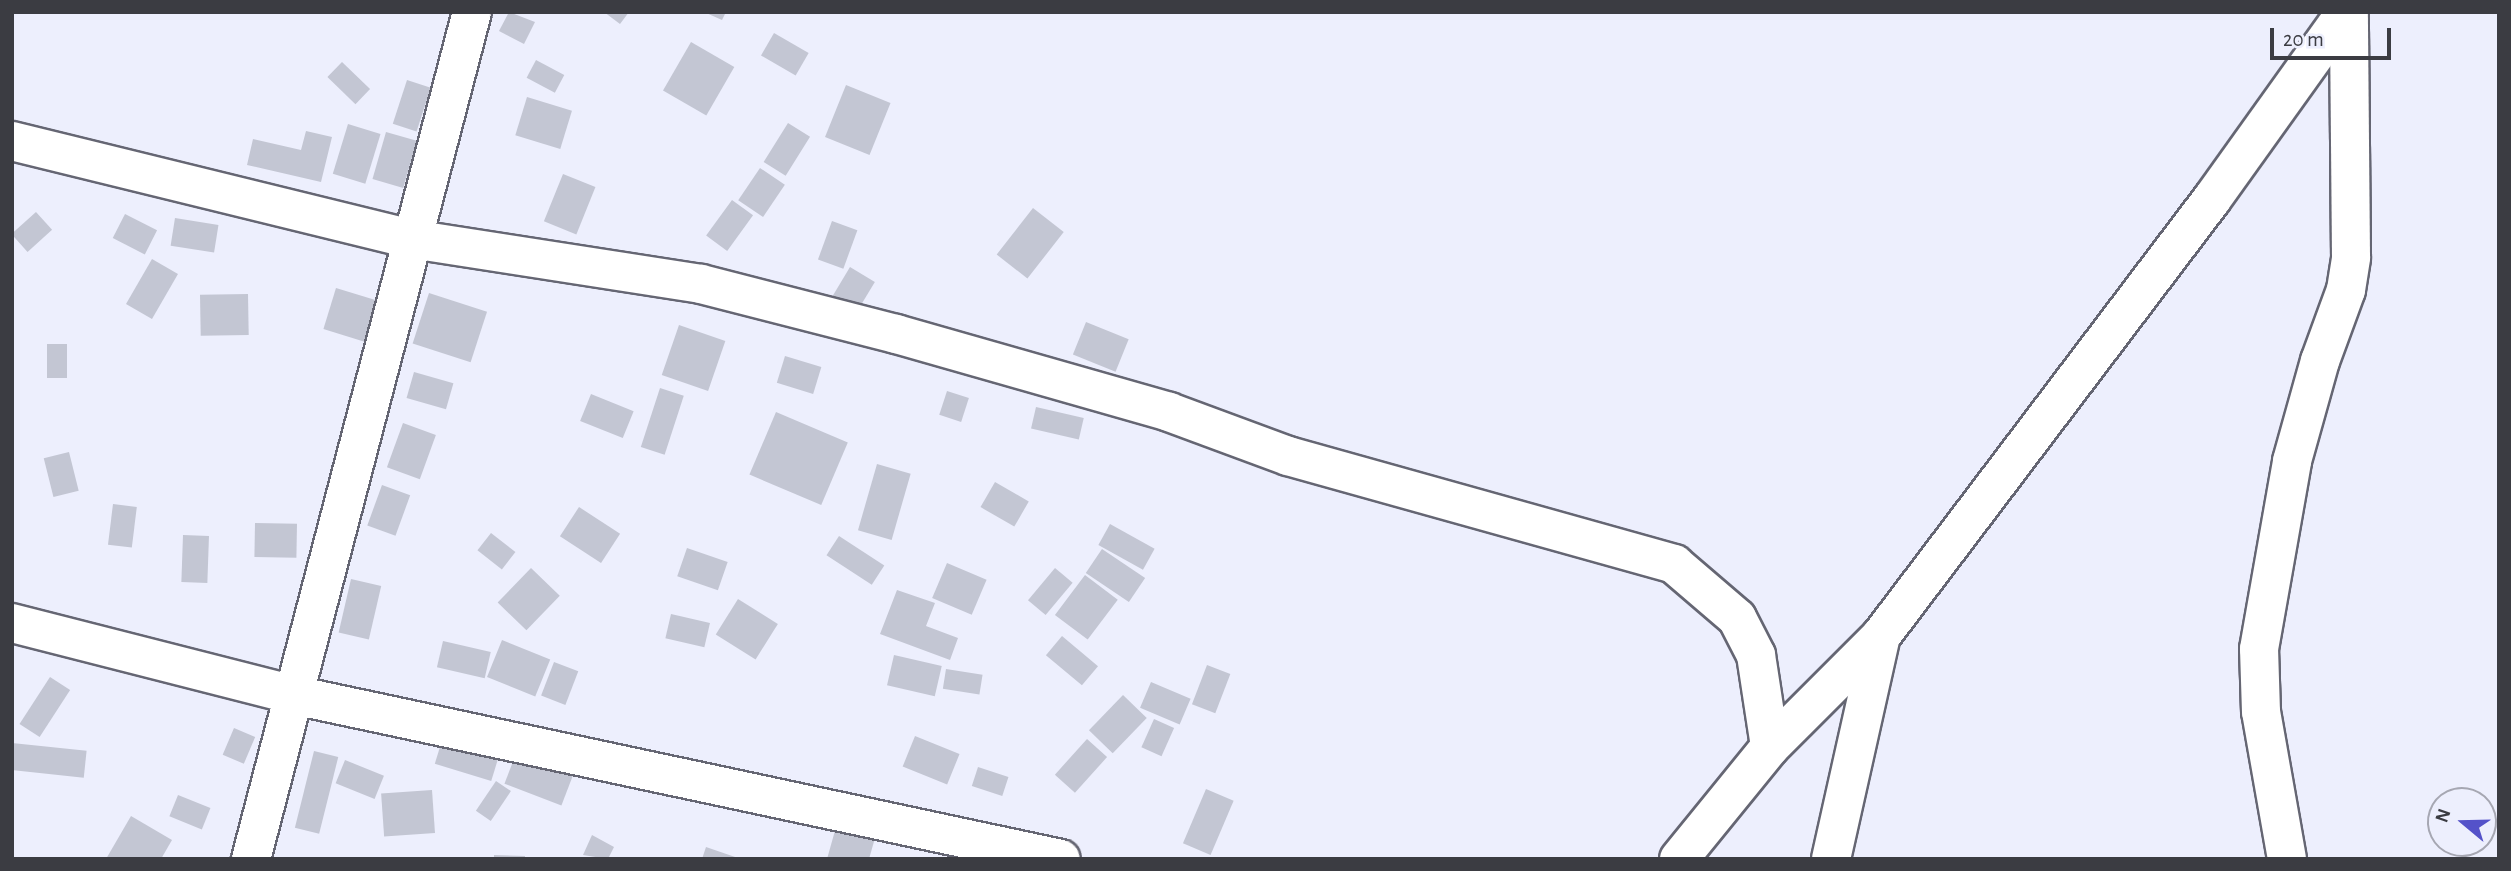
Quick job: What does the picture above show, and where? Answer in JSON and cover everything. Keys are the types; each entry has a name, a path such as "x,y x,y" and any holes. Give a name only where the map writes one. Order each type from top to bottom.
{"street":[{"path":"251,859 472,12"},
{"path":"1679,859 1770,747 1881,636 2212,199 2347,12"},
{"path":"2287,859 2261,712 2259,649 2292,461 2350,268 2347,12"},
{"path":"12,141 411,239 701,284 896,334 1168,412 1288,456 1674,564 1737,618 1756,655 1770,747"},
{"path":"12,623 295,695 1060,859"},
{"path":"1831,859 1881,636"}],"building":[{"path":"509,12 535,22 524,44 499,31"},
{"path":"604,12 629,12 620,24"},
{"path":"704,12 726,12 722,20"},
{"path":"774,33 809,53 796,76 761,56"},
{"path":"691,42 734,67 706,115 663,90"},
{"path":"536,60 564,75 555,93 527,78"},
{"path":"342,62 370,89 355,104 327,77"},
{"path":"407,80 431,88 417,131 393,124"},
{"path":"846,85 891,103 870,155 825,137"},
{"path":"527,97 572,111 560,149 515,135"},
{"path":"788,123 810,137 786,176 764,162"},
{"path":"348,124 381,134 365,184 333,174"},
{"path":"306,131 332,137 321,182 247,165 253,139 301,150"},
{"path":"386,132 417,141 403,188 372,179"},
{"path":"760,168 785,185 763,217 738,200"},
{"path":"563,174 595,187 576,234 544,221"},
{"path":"732,200 753,215 727,251 706,236"},
{"path":"1033,208 1064,232 1027,279 997,254"},
{"path":"36,212 52,230 28,252 12,234"},
{"path":"125,214 157,230 145,254 113,238"},
{"path":"175,218 218,225 214,253 171,246"},
{"path":"832,221 857,230 843,269 818,260"},
{"path":"152,259 178,274 152,319 126,304"},
{"path":"850,267 875,282 857,311 832,296"},
{"path":"336,288 382,302 369,343 323,329"},
{"path":"429,293 487,312 471,362 413,343"},
{"path":"248,294 249,335 201,336 200,295"},
{"path":"1086,322 1129,339 1116,372 1073,354"},
{"path":"679,325 725,341 708,391 662,375"},
{"path":"47,344 67,344 67,378 47,378"},
{"path":"785,356 821,367 813,394 777,383"},
{"path":"414,372 453,383 446,409 407,398"},
{"path":"660,388 684,396 665,455 641,447"},
{"path":"947,391 969,398 961,422 939,415"},
{"path":"591,394 634,411 623,438 580,421"},
{"path":"1036,407 1084,418 1079,439 1031,428"},
{"path":"776,412 848,442 821,505 749,475"},
{"path":"403,423 436,435 420,479 387,467"},
{"path":"69,452 79,491 53,497 44,458"},
{"path":"877,464 911,474 892,540 858,530"},
{"path":"995,482 1029,502 1014,527 980,507"},
{"path":"382,485 410,495 395,536 367,525"},
{"path":"113,504 137,507 132,548 108,545"},
{"path":"579,507 620,534 601,563 560,536"},
{"path":"255,523 297,524 296,558 254,557"},
{"path":"1110,524 1155,549 1143,570 1098,545"},
{"path":"491,533 515,552 502,569 477,550"},
{"path":"183,535 209,536 207,583 181,582"},
{"path":"839,536 884,565 872,585 826,555"},
{"path":"687,548 728,562 718,590 677,576"},
{"path":"1102,549 1145,578 1129,602 1086,573"},
{"path":"947,563 987,580 972,615 932,598"},
{"path":"531,568 560,596 526,630 498,603"},
{"path":"1055,568 1073,583 1046,615 1028,600"},
{"path":"1085,575 1118,600 1088,640 1055,615"},
{"path":"351,579 381,586 369,640 339,633"},
{"path":"897,590 935,603 926,626 958,638 950,660 880,634"},
{"path":"738,599 778,624 756,660 716,635"},
{"path":"671,614 710,623 704,647 665,638"},
{"path":"1062,636 1098,666 1082,685 1046,655"},
{"path":"502,640 550,659 535,697 487,677"},
{"path":"443,641 491,652 485,678 437,667"},
{"path":"894,655 942,666 935,696 887,685"},
{"path":"554,662 578,671 565,705 541,696"},
{"path":"1207,665 1230,674 1215,713 1192,704"},
{"path":"946,669 983,675 979,695 943,689"},
{"path":"50,677 70,690 40,737 20,724"},
{"path":"1151,682 1191,699 1180,725 1140,708"},
{"path":"1123,695 1147,718 1113,753 1089,730"},
{"path":"1154,719 1174,728 1161,756 1141,747"},
{"path":"234,728 255,737 244,764 223,755"},
{"path":"915,736 960,754 947,785 903,767"},
{"path":"443,737 499,754 491,781 435,764"},
{"path":"1087,739 1107,757 1075,793 1055,775"},
{"path":"12,743 87,751 84,778 12,770"},
{"path":"314,751 338,757 319,834 295,828"},
{"path":"517,751 574,773 561,806 504,784"},
{"path":"345,760 384,776 375,799 336,783"},
{"path":"978,767 1008,777 1002,796 972,786"},
{"path":"496,781 511,791 491,821 476,811"},
{"path":"1206,789 1234,801 1211,855 1183,843"},
{"path":"432,790 435,833 384,836 381,794"},
{"path":"178,795 210,808 202,829 169,816"},
{"path":"131,816 172,840 161,859 106,859"},
{"path":"836,827 875,838 869,859 827,859"},
{"path":"592,835 614,847 608,859 583,855"},
{"path":"706,847 738,858 738,859 702,859"},
{"path":"494,855 525,856 525,859 494,859"}]}
